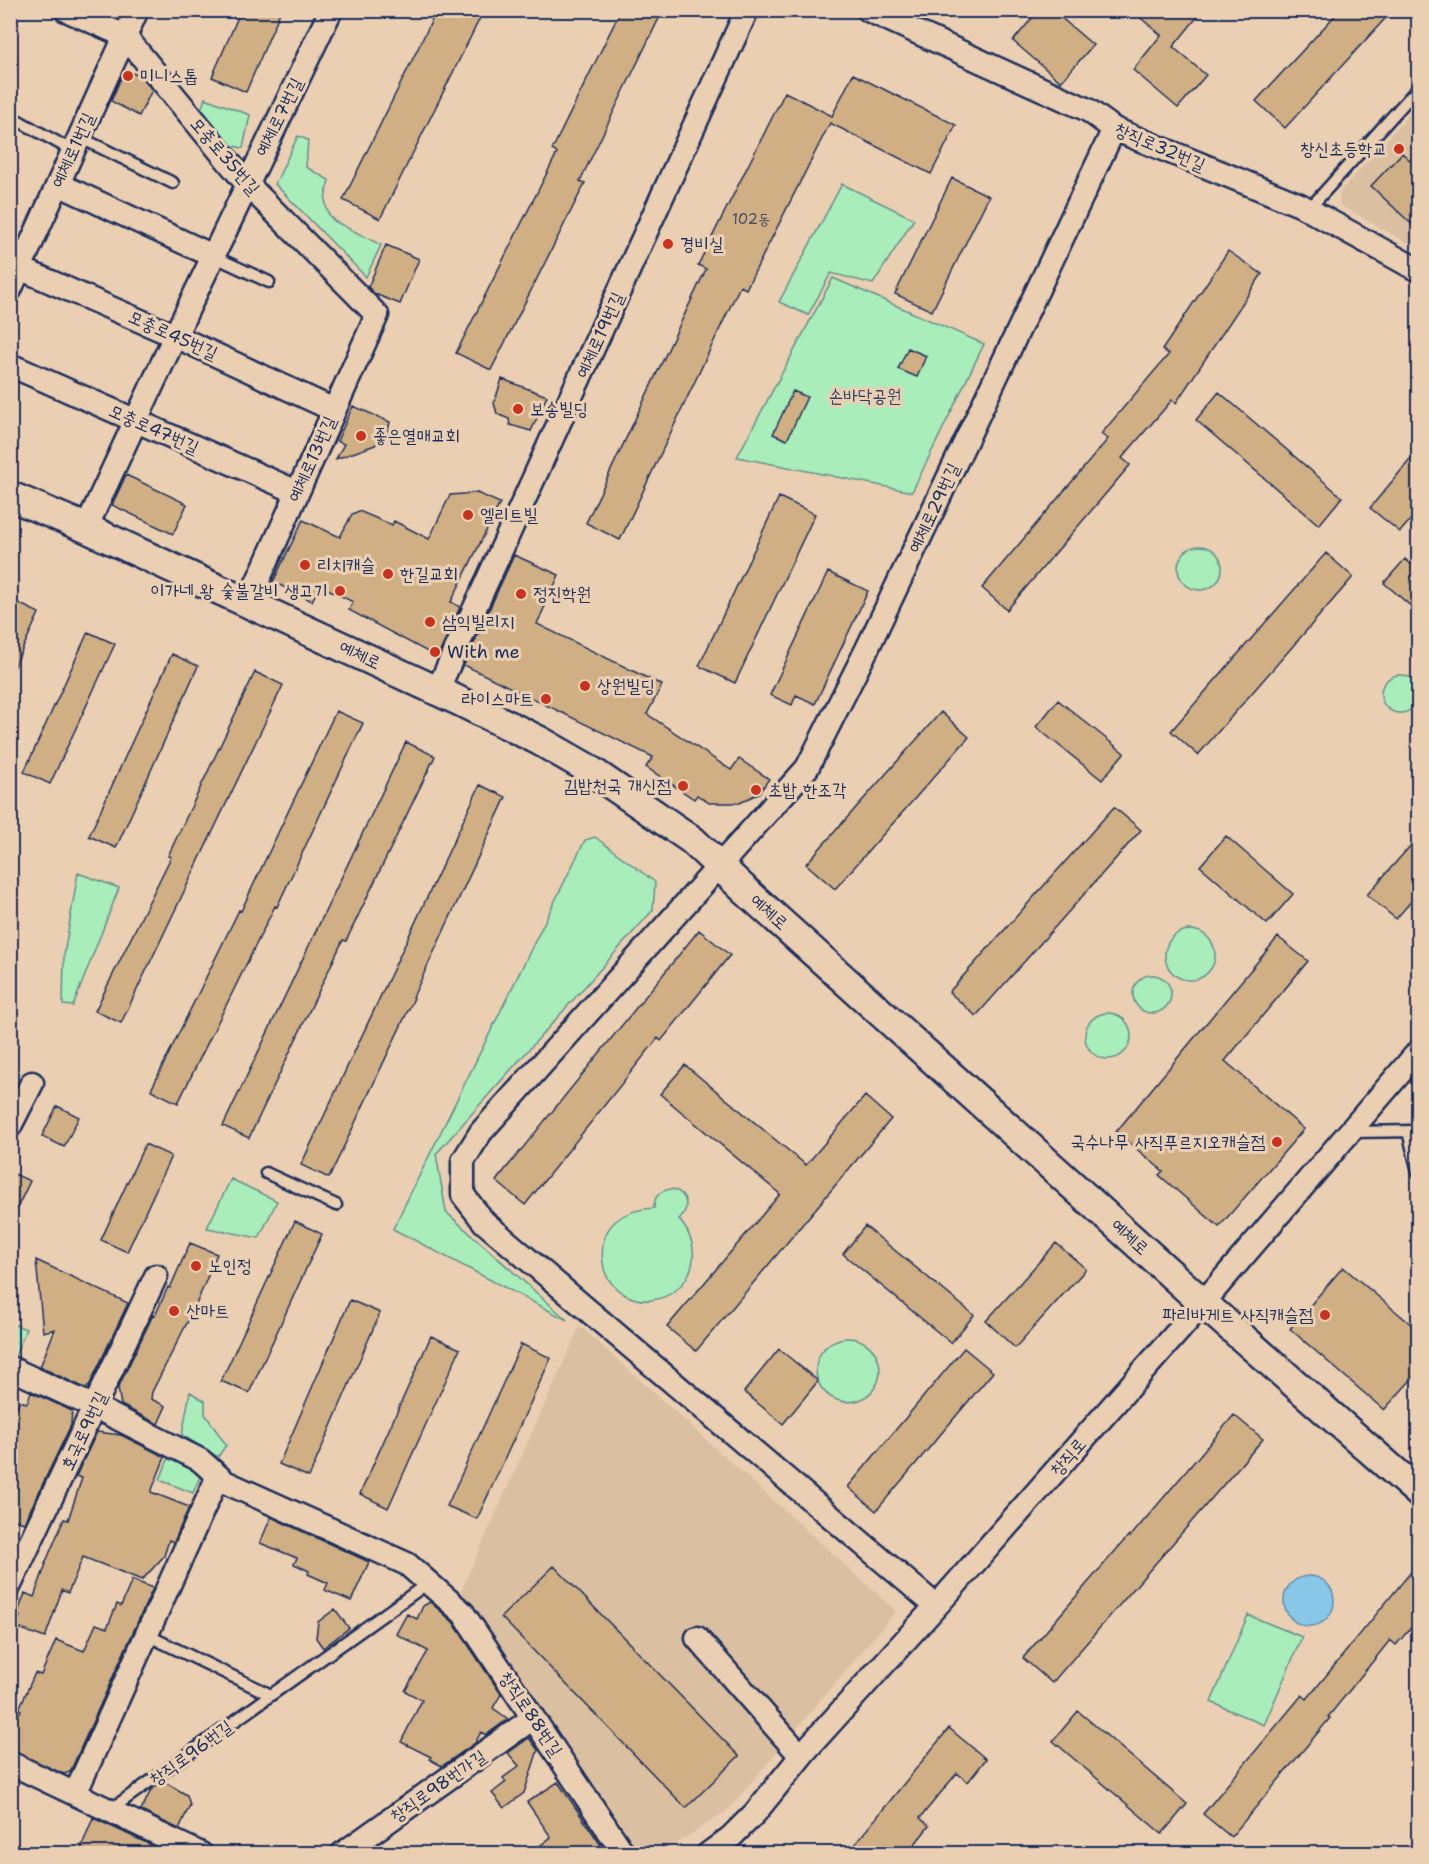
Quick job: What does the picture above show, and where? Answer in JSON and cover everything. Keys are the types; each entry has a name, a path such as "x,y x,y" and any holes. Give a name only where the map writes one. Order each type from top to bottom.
{"street":[{"name":"모충로35번길","path":"66,10 125,36 247,184 377,315"},
{"name":"예체로1번길","path":"10,290 15,266 58,184 137,10"},
{"name":"예체로7번길","path":"86,528 331,10"},
{"name":"예체로19번길","path":"438,691 747,10"},
{"name":"창직로32번길","path":"868,10 1088,110 1114,129 1308,210 1419,270"},
{"name":"예체로29번길","path":"936,1606 484,1222 463,1195 463,1161 481,1132 807,768 867,649 1114,129"},
{"path":"58,184 213,256"},
{"name":"모충로45번길","path":"15,266 175,336 334,410"},
{"name":"예체로13번길","path":"248,603 377,315"},
{"name":"모충로47번길","path":"10,365 297,492"},
{"name":"예체로","path":"10,496 86,528 438,691 540,741 587,768 692,840 1203,1303 1419,1492"},
{"name":"창직로","path":"708,1854 731,1837 755,1813 801,1756 1203,1303 1419,1052"},
{"path":"10,1126 21,1092"},
{"name":"호국로9번길","path":"10,1585 156,1276"},
{"name":"창직로88번길","path":"10,1368 95,1407 200,1460 225,1482 407,1564 463,1613 624,1854"},
{"path":"75,1794 218,1476"},
{"path":"697,1638 801,1756"},
{"name":"창직로98번가길","path":"342,1854 533,1718"},
{"path":"10,1763 201,1854"}],"lane":[{"path":"1308,210 1419,88"},
{"path":"10,116 173,183"},
{"path":"213,256 269,282"},
{"path":"1350,1132 1414,1131 1419,1172"},
{"path":"266,1173 336,1205"},
{"path":"147,1635 271,1695 428,1583"},
{"name":"창직로96번길","path":"111,1810 271,1695"}],"shaded area":[{"name":"창신초등학교","path":"1418,104 1418,249 1340,205 1339,193"},
{"path":"580,1326 896,1611 727,1811 662,1853 641,1854 461,1591"}],"green space":[{"path":"205,98 250,115 243,148 224,144 200,113"},
{"path":"298,136 308,140 306,167 329,180 326,207 330,216 334,221 381,245 366,277 275,184"},
{"path":"842,184 914,219 873,284 831,273 808,315 779,302"},
{"name":"손바닥공원","path":"833,278 984,344 912,492 737,457"},
{"path":"1200,546 1209,547 1216,552 1221,559 1221,577 1216,584 1209,589 1200,590 1191,589 1184,584 1179,577 1178,568 1179,559 1184,552 1191,547"},
{"path":"1400,675 1413,681 1419,694 1413,707 1400,713 1387,707 1381,694 1387,681"},
{"path":"595,837 655,882 653,910 436,1154 446,1212 567,1320 393,1229 585,840"},
{"path":"78,873 119,888 73,1006 63,1005 64,955"},
{"path":"1185,930 1195,930 1208,937 1215,950 1215,960 1208,973 1195,980 1185,980 1176,976 1169,969 1165,960 1165,950 1169,941 1176,934"},
{"path":"1152,975 1166,980 1171,994 1166,1008 1152,1013 1138,1008 1133,994 1138,980"},
{"path":"1108,1013 1124,1020 1131,1036 1124,1052 1108,1059 1092,1052 1085,1036 1092,1020"},
{"path":"231,1179 277,1201 259,1238 207,1228"},
{"path":"672,1189 681,1194 686,1202 685,1211 679,1219 689,1235 693,1251 692,1265 686,1278 677,1289 652,1300 637,1299 619,1291 606,1275 602,1254 605,1236 613,1223 632,1212 654,1208 658,1195"},
{"path":"13,1324 26,1329 13,1361 11,1360 11,1329"},
{"path":"848,1338 866,1344 874,1352 880,1370 874,1388 866,1396 848,1402 830,1396 822,1388 816,1370 822,1352 830,1344"},
{"path":"190,1392 205,1401 205,1414 226,1445 218,1457 182,1435"},
{"path":"170,1454 204,1467 193,1493 160,1480"},
{"path":"1248,1615 1302,1637 1264,1725 1211,1702"}],"water":[{"path":"1304,1576 1314,1576 1327,1583 1334,1596 1334,1606 1327,1619 1314,1626 1304,1626 1295,1622 1288,1615 1284,1606 1284,1596 1288,1587 1295,1580"}],"building":[{"path":"241,10 281,10 246,92 212,77"},
{"path":"437,10 484,10 380,219 343,200"},
{"path":"621,10 663,10 580,181 585,183 491,370 456,353 557,153 552,150"},
{"path":"1039,10 1052,10 1093,45 1061,82 1013,41"},
{"path":"1131,10 1203,10 1173,47 1206,75 1178,108 1133,70 1161,35"},
{"path":"1340,10 1393,10 1285,128 1256,101"},
{"path":"130,72 142,77 152,90 139,116 111,101 123,73"},
{"path":"853,74 956,125 931,174 830,123 746,289 740,286 620,540 586,523 706,269 698,265 785,92 832,116"},
{"path":"1402,153 1419,168 1419,231 1371,186"},
{"path":"952,178 989,196 932,311 895,294"},
{"path":"386,245 419,259 400,304 375,294 368,287"},
{"path":"1228,251 1262,274 1176,403 1172,400 1122,458 1130,465 1007,610 982,588 1108,439 1101,434 1169,354 1162,350"},
{"path":"908,348 926,356 917,377 898,369"},
{"name":"보송빌딩","path":"502,379 547,396 531,431 510,425 509,419 497,414 494,403"},
{"path":"793,391 807,397 787,440 773,434"},
{"path":"1219,392 1342,497 1319,525 1196,420"},
{"name":"좋은열매교회","path":"353,406 390,422 388,431 375,445 336,459 344,444 337,441"},
{"path":"1419,449 1419,510 1400,532 1370,508"},
{"path":"126,475 187,504 173,534 112,505"},
{"path":"477,493 500,503 451,602 460,607 439,654 436,653 435,656 349,610 353,602 320,585 312,601 273,582 303,520 340,537 352,514 359,511 392,525 394,521 429,539 450,495"},
{"path":"779,497 815,514 735,683 699,666"},
{"path":"1326,553 1353,577 1198,755 1171,731"},
{"path":"514,555 559,575 537,624 662,685 647,714 731,770 739,759 769,779 759,793 740,803 709,803 697,795 694,799 646,767 653,757 464,665"},
{"path":"1405,559 1419,571 1419,613 1384,583"},
{"path":"828,572 868,591 815,704 796,695 792,705 770,695"},
{"path":"10,599 39,613 10,676"},
{"path":"88,632 115,644 50,784 24,772"},
{"path":"172,654 198,666 116,848 89,836"},
{"path":"255,672 283,685 121,1023 95,1011 171,857 168,856"},
{"path":"1058,700 1124,753 1102,780 1036,727"},
{"path":"336,711 363,723 277,907 275,906 178,1103 151,1090 239,910 241,911"},
{"path":"941,712 969,737 835,889 806,864"},
{"path":"406,742 435,756 346,941 343,940 249,1138 223,1126"},
{"path":"480,785 506,797 329,1178 301,1165"},
{"path":"1114,807 1141,830 976,1016 949,992"},
{"path":"1226,836 1293,894 1267,924 1200,866"},
{"path":"1419,836 1419,892 1396,919 1367,895"},
{"path":"699,930 730,955 661,1041 658,1038 525,1205 496,1181"},
{"path":"1278,937 1308,961 1225,1061 1304,1129 1219,1227 1159,1175 1163,1171 1116,1132"},
{"path":"685,1065 806,1165 865,1096 891,1119 696,1351 667,1327 780,1194 660,1094"},
{"path":"57,1106 79,1117 64,1147 42,1136"},
{"path":"145,1144 171,1156 127,1252 101,1240"},
{"path":"10,1172 30,1181 10,1223"},
{"path":"295,1221 322,1234 249,1393 221,1381"},
{"path":"865,1226 974,1315 951,1343 843,1254"},
{"path":"190,1243 217,1254 195,1307 152,1392 151,1399 166,1406 158,1424 121,1405 118,1388 153,1315 155,1316 168,1287 170,1288"},
{"path":"1056,1243 1086,1269 1015,1348 986,1321"},
{"path":"36,1260 128,1303 89,1386 85,1388 40,1367 55,1329 43,1332"},
{"path":"1343,1267 1419,1331 1419,1371 1384,1410 1290,1329"},
{"path":"350,1300 380,1313 309,1477 279,1464"},
{"path":"431,1336 460,1349 388,1508 360,1494"},
{"path":"521,1344 551,1358 477,1519 447,1506"},
{"path":"964,1348 993,1372 876,1511 848,1487"},
{"path":"779,1349 818,1381 783,1424 744,1392"},
{"path":"31,1392 72,1411 71,1425 24,1523 10,1518 10,1402 18,1405 19,1401 27,1403"},
{"path":"1234,1415 1263,1439 1052,1683 1023,1658"},
{"path":"97,1432 121,1435 165,1457 151,1492 189,1507 174,1542 169,1540 164,1556 142,1580 83,1557 68,1593 62,1590 45,1638 16,1627 20,1616 17,1615 25,1593 34,1597 64,1519 68,1520 82,1478 76,1476"},
{"path":"271,1517 369,1562 351,1601 325,1590 328,1583 308,1574 309,1571 294,1564 297,1558 260,1543"},
{"path":"1419,1562 1419,1618 1396,1645 1390,1640 1328,1717 1330,1718 1231,1837 1203,1814 1302,1695 1307,1699"},
{"path":"554,1566 739,1756 686,1808 501,1617"},
{"path":"132,1580 153,1588 70,1772 64,1774 10,1750 10,1731 21,1710 19,1709 35,1673 41,1675 56,1640 84,1651 96,1624 107,1628 117,1604 121,1606"},
{"path":"430,1602 453,1622 501,1694 493,1708 508,1719 486,1735 481,1732 475,1743 442,1766 429,1759 431,1757 401,1742 422,1700 405,1691 428,1651 396,1634 407,1614 417,1619 423,1606"},
{"path":"335,1609 349,1628 323,1648 316,1638 318,1622"},
{"path":"1078,1711 1187,1804 1162,1834 1053,1741"},
{"path":"949,1728 986,1759 968,1782 957,1773 920,1818 929,1826 907,1854 847,1854"},
{"path":"529,1738 538,1750 524,1793 504,1808 492,1793 506,1782 503,1778 519,1766 508,1753"},
{"path":"163,1781 187,1795 190,1805 179,1829 141,1811 151,1790"},
{"path":"558,1782 607,1854 530,1854 551,1837 527,1802"},
{"path":"93,1818 162,1850 161,1854 93,1854 81,1848"}],"place":[{"name":"미니스톱","path":"128,76"},
{"name":"창신초등학교","path":"1399,149"},
{"name":"경비실","path":"668,244"},
{"name":"보송빌딩","path":"518,409"},
{"name":"좋은열매교회","path":"361,436"},
{"name":"엘리트빌","path":"468,515"},
{"name":"리치캐슬","path":"305,565"},
{"name":"한길교회","path":"388,574"},
{"name":"이가네 왕 숯불갈비 생고기","path":"340,591"},
{"name":"정진학원","path":"521,594"},
{"name":"삼익빌리지","path":"430,622"},
{"name":"With me","path":"435,652"},
{"name":"상원빌딩","path":"585,686"},
{"name":"라이스마트","path":"546,699"},
{"name":"김밥천국 개신점","path":"683,786"},
{"name":"초밥 한조각","path":"756,790"},
{"name":"국수나무 사직푸르지오캐슬점","path":"1277,1142"},
{"name":"노인정","path":"196,1266"},
{"name":"산마트","path":"174,1311"},
{"name":"파리바게트 사직캐슬점","path":"1325,1315"}]}
